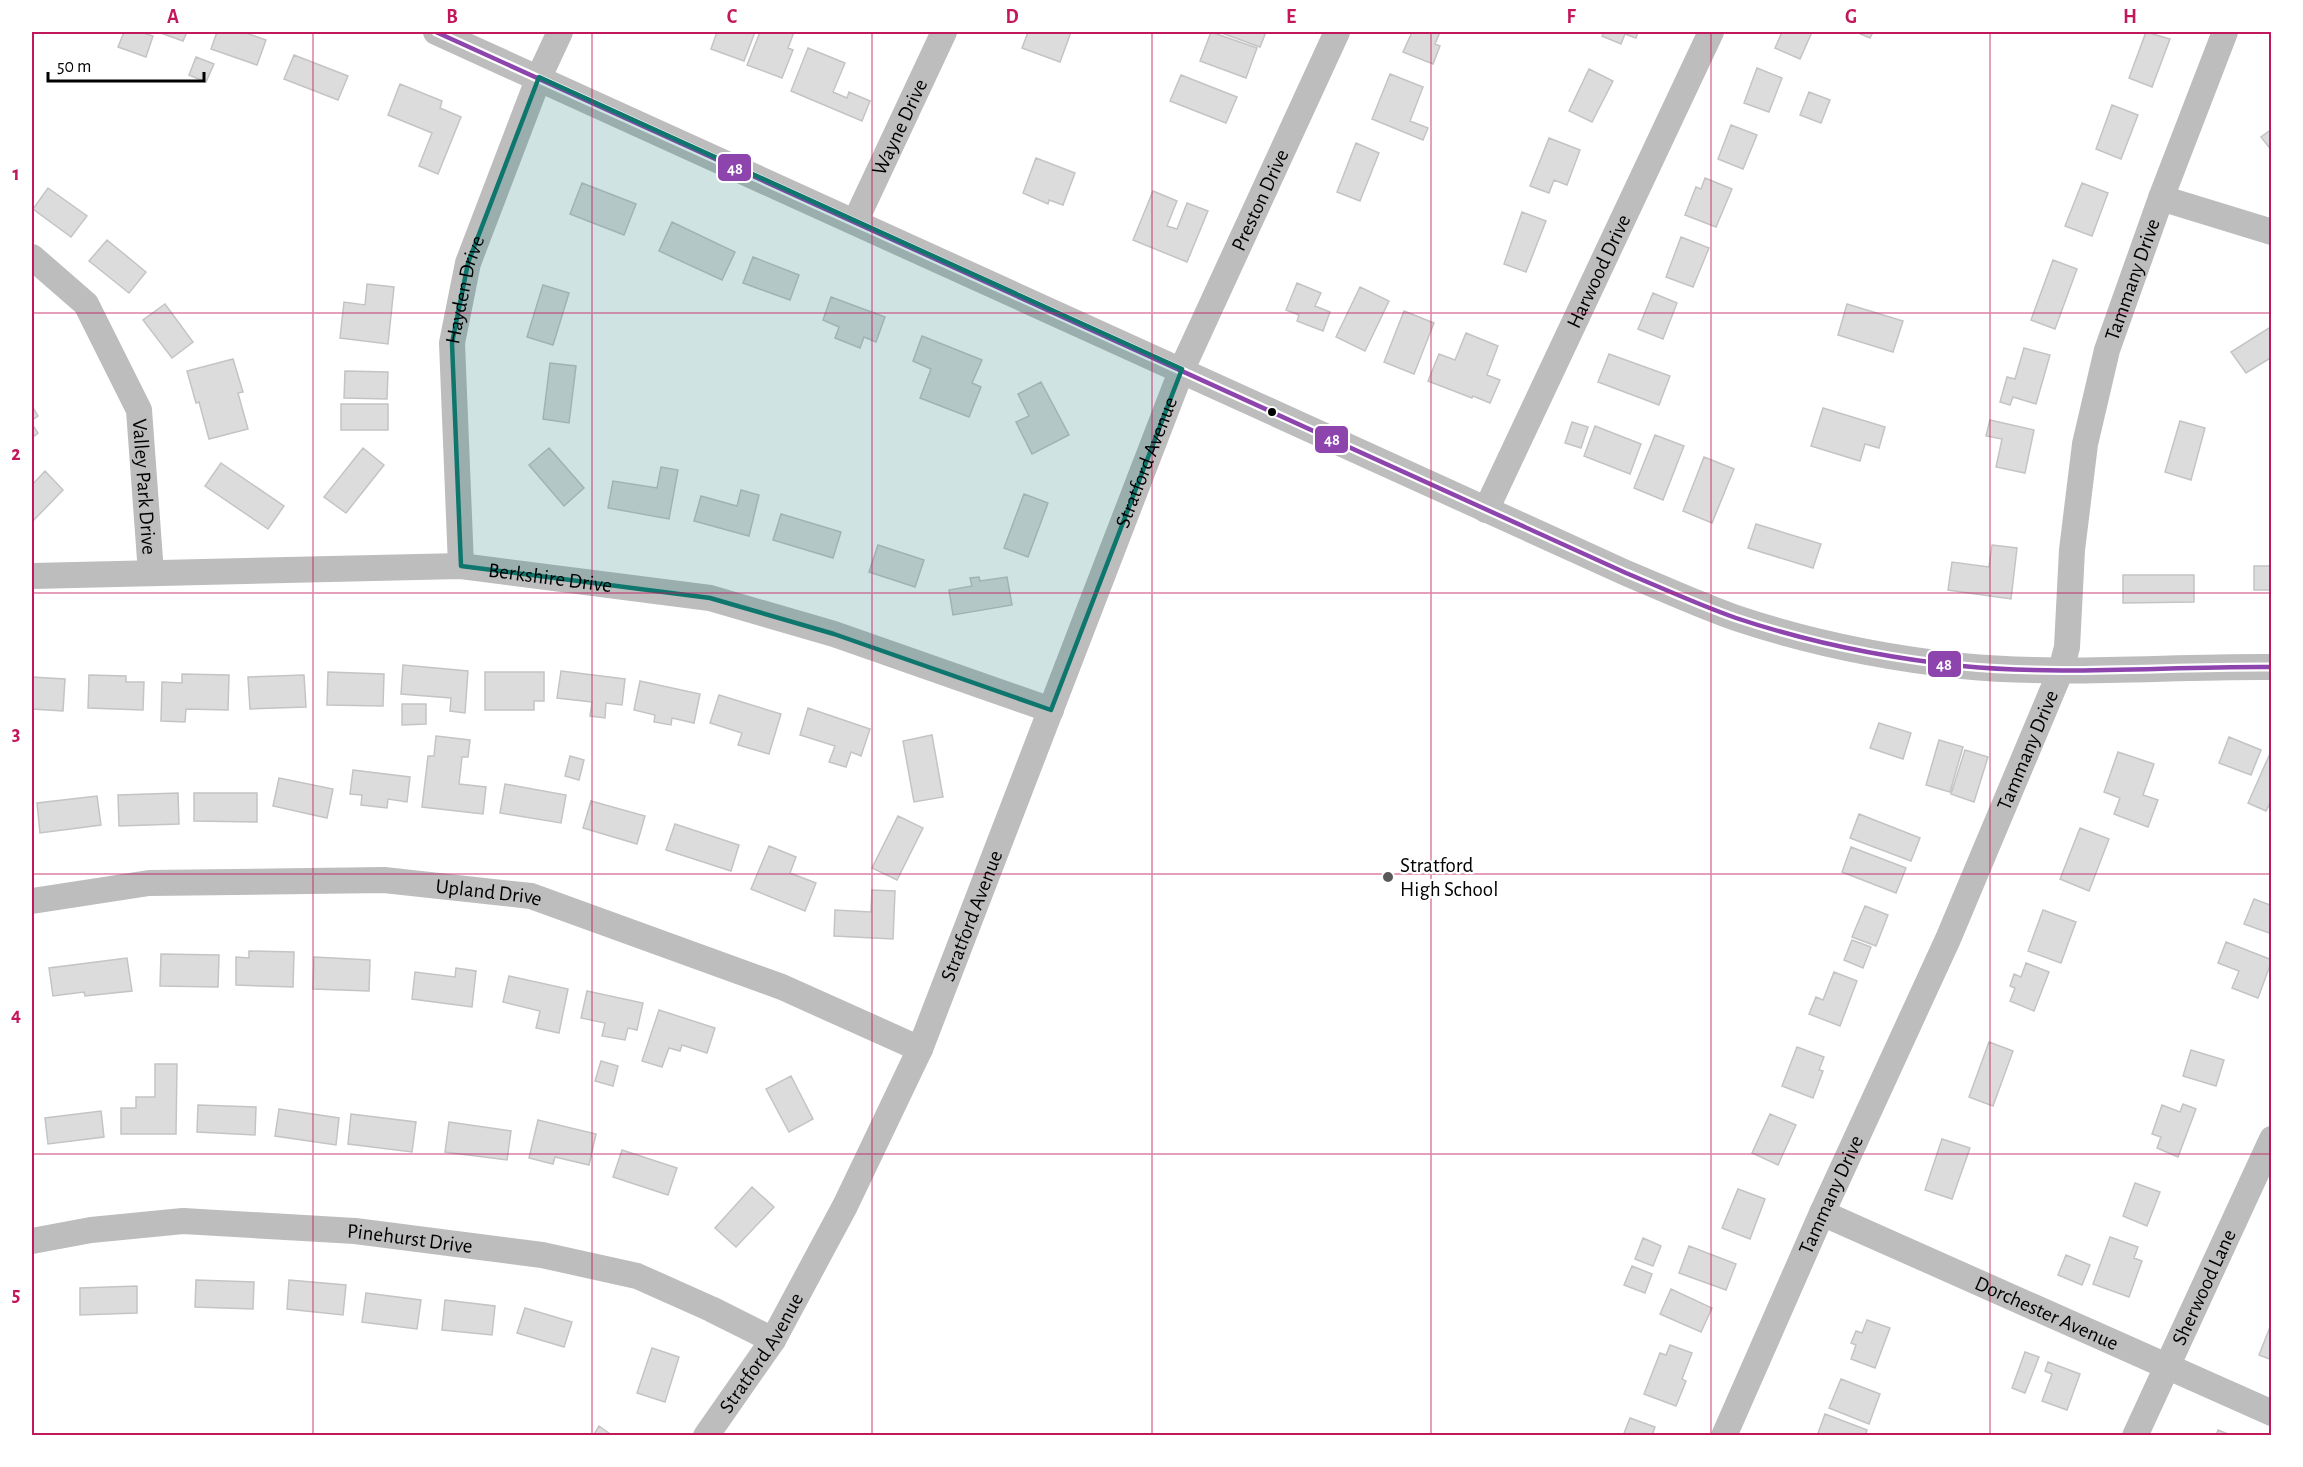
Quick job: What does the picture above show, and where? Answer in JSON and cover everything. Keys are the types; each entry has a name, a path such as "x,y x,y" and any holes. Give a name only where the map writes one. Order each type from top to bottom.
{"street":[{"path":"436,32 1182,369 1486,510 1626,573 1734,617 1869,653 1963,666 2061,670 2271,667"},
{"name":"Hayden Drive","path":"461,566 452,343 468,263 538,77 560,32"},
{"name":"Wayne Drive","path":"855,222 944,32"},
{"name":"Preston Drive","path":"1182,369 1337,32"},
{"name":"Harwood Drive","path":"1486,510 1711,32"},
{"name":"Tammany Drive","path":"1724,1436 1822,1214 1948,939 2061,670 2067,646 2072,550 2085,444 2107,350 2161,198 2225,32"},
{"path":"2161,198 2271,232"},
{"name":"Valley Park Drive","path":"32,257 86,304 139,410 151,573"},
{"name":"Stratford Avenue","path":"706,1436 773,1340 845,1206 920,1049 1182,369"},
{"name":"Berkshire Drive","path":"32,576 461,566 710,598 834,634 1051,710"},
{"name":"Upland Drive","path":"32,901 149,883 360,880 384,880 531,896 782,987 920,1049"},
{"name":"Sherwood Lane","path":"2135,1436 2271,1139"},
{"name":"Dorchester Avenue","path":"1822,1214 2271,1413"},
{"name":"Pinehurst Drive","path":"32,1241 91,1230 183,1221 356,1231 542,1255 637,1276 773,1340"}],"highlighted area":[{"path":"539,77 1182,369 1051,710 834,634 710,598 461,566 452,343 468,263"}],"building":[{"path":"124,32 140,32 153,36 146,57 118,47"},
{"path":"158,32 187,32 183,41"},
{"path":"217,32 243,32 266,40 257,65 211,49"},
{"path":"717,32 755,32 744,61 711,49"},
{"path":"760,32 794,32 788,48 793,50 782,78 747,65"},
{"path":"1028,32 1071,32 1060,62 1022,48"},
{"path":"1211,32 1257,48 1246,78 1200,61"},
{"path":"1219,32 1266,32 1260,47"},
{"path":"1412,32 1440,32 1435,44 1440,46 1433,64 1403,52"},
{"path":"1604,32 1638,32 1636,38 1625,34 1621,44 1602,36"},
{"path":"1782,32 1812,32 1800,59 1775,48"},
{"path":"1856,32 1873,32 1870,38"},
{"path":"2146,32 2170,39 2152,87 2129,78"},
{"path":"808,48 845,63 833,92 847,98 849,92 870,101 862,121 791,91"},
{"path":"294,55 348,76 338,100 284,79"},
{"path":"196,57 214,64 206,82 189,75"},
{"path":"1757,68 1782,78 1769,112 1744,103"},
{"path":"1589,69 1613,81 1592,122 1569,111"},
{"path":"1390,74 1423,87 1410,121 1428,128 1423,140 1372,119"},
{"path":"1181,75 1237,97 1226,123 1170,101"},
{"path":"400,84 442,101 440,108 461,117 438,174 419,166 432,133 388,115"},
{"path":"1809,92 1830,100 1821,123 1800,115"},
{"path":"2112,105 2138,115 2121,159 2096,149"},
{"path":"1731,125 1757,135 1743,169 1718,159"},
{"path":"2272,129 2272,151 2261,137"},
{"path":"1549,138 1580,150 1567,185 1554,180 1549,193 1530,186"},
{"path":"1356,143 1379,153 1360,201 1337,192"},
{"path":"1036,158 1075,173 1063,205 1049,200 1048,204 1023,193"},
{"path":"1705,178 1732,189 1716,227 1685,215 1696,187 1701,189"},
{"path":"582,183 636,204 624,235 570,214"},
{"path":"2082,183 2108,193 2092,236 2065,226"},
{"path":"48,188 87,216 71,237 33,209"},
{"path":"1153,191 1177,201 1167,226 1177,229 1187,203 1208,211 1187,262 1133,240"},
{"path":"1522,212 1546,221 1526,272 1504,264"},
{"path":"672,222 735,252 722,280 659,251"},
{"path":"1681,237 1709,248 1693,287 1666,277"},
{"path":"107,240 146,272 129,293 89,261"},
{"path":"753,257 799,275 790,300 743,283"},
{"path":"2053,260 2077,269 2055,329 2031,320"},
{"path":"1297,283 1321,293 1315,306 1330,312 1323,331 1297,321 1299,315 1286,310"},
{"path":"367,284 394,287 388,344 340,338 344,302 365,305"},
{"path":"543,285 569,293 553,345 527,337"},
{"path":"1360,287 1389,301 1365,351 1336,337"},
{"path":"1653,293 1677,303 1663,339 1638,329"},
{"path":"831,297 885,317 876,342 864,337 860,348 835,338 839,327 823,320"},
{"path":"165,304 193,342 172,358 143,320"},
{"path":"1847,304 1903,321 1893,352 1838,335"},
{"path":"1404,311 1434,323 1414,374 1384,362"},
{"path":"2272,326 2272,357 2246,373 2231,352"},
{"path":"1466,333 1498,346 1487,375 1500,380 1490,403 1428,381 1439,354 1455,360"},
{"path":"922,336 982,360 972,383 981,387 969,417 920,398 931,369 913,361"},
{"path":"2024,348 2050,355 2036,404 2013,397 2010,405 2000,402 2007,377 2015,379"},
{"path":"1609,354 1670,376 1659,405 1598,382"},
{"path":"233,359 243,392 238,393 248,429 209,439 199,402 196,403 187,371"},
{"path":"550,363 576,366 569,423 543,419"},
{"path":"345,371 388,372 387,399 344,398"},
{"path":"1041,382 1069,435 1032,454 1016,422 1029,416 1018,394"},
{"path":"341,404 388,404 388,430 341,430"},
{"path":"32,406 38,416 32,420"},
{"path":"1823,408 1885,427 1879,448 1865,444 1860,461 1811,446"},
{"path":"1990,420 2034,430 2025,473 1996,467 2002,439 1986,436"},
{"path":"2180,421 2205,428 2191,480 2165,472"},
{"path":"1572,422 1588,427 1581,448 1565,443"},
{"path":"32,424 38,433 32,438"},
{"path":"1595,426 1641,444 1630,474 1584,456"},
{"path":"1655,435 1684,446 1663,500 1634,488"},
{"path":"363,448 384,465 346,513 324,497"},
{"path":"549,448 584,488 564,506 529,465"},
{"path":"1704,457 1734,469 1712,523 1683,511"},
{"path":"221,463 284,506 268,529 205,486"},
{"path":"661,467 678,470 669,519 608,508 613,481 657,488"},
{"path":"45,471 63,490 32,522 32,485"},
{"path":"741,490 759,495 749,536 694,521 701,496 737,506"},
{"path":"1024,494 1048,503 1028,557 1004,548"},
{"path":"781,514 841,532 833,558 773,540"},
{"path":"1756,524 1821,544 1813,568 1748,548"},
{"path":"878,545 924,560 915,587 869,572"},
{"path":"1992,545 2017,548 2011,599 1948,590 1952,562 1989,567"},
{"path":"2254,566 2272,566 2272,590 2254,590"},
{"path":"2123,575 2194,575 2194,602 2123,603"},
{"path":"979,577 980,581 1007,577 1012,605 953,615 949,590 972,586 970,578"},
{"path":"403,665 468,671 465,713 450,711 451,698 401,694"},
{"path":"561,671 625,679 622,705 606,703 605,718 590,716 592,702 557,698"},
{"path":"328,672 384,674 383,706 327,705"},
{"path":"485,672 544,672 544,701 534,701 534,710 485,710"},
{"path":"182,674 229,675 228,710 186,709 185,722 161,721 162,682 182,683"},
{"path":"89,675 126,676 126,682 144,682 143,710 88,708"},
{"path":"304,675 306,707 250,709 248,677"},
{"path":"32,677 65,679 63,711 32,709"},
{"path":"640,681 700,694 694,723 672,718 671,725 654,722 655,715 634,710"},
{"path":"719,695 781,714 769,754 738,745 742,733 710,723"},
{"path":"402,704 426,704 426,724 402,725"},
{"path":"808,708 870,729 861,756 851,752 846,767 829,762 835,746 800,735"},
{"path":"1879,723 1911,733 1903,759 1870,748"},
{"path":"932,735 943,797 914,802 903,741"},
{"path":"436,736 470,740 468,757 462,757 459,784 486,787 483,814 422,807 428,756 434,756"},
{"path":"2229,737 2261,750 2251,775 2219,763"},
{"path":"1939,740 1963,747 1950,792 1926,785"},
{"path":"2272,749 2272,799 2266,811 2248,803"},
{"path":"1965,750 1988,757 1974,802 1951,794"},
{"path":"2118,752 2154,764 2143,795 2158,800 2148,827 2114,814 2120,798 2104,792"},
{"path":"570,756 584,760 579,780 565,776"},
{"path":"353,770 410,777 407,802 388,799 387,808 361,805 362,795 350,794"},
{"path":"279,778 333,789 327,818 273,806"},
{"path":"505,784 566,795 561,823 500,813"},
{"path":"178,793 179,824 119,826 118,795"},
{"path":"194,793 257,793 257,822 194,821"},
{"path":"97,796 101,825 40,833 37,803"},
{"path":"591,801 645,816 637,844 583,828"},
{"path":"1859,814 1920,838 1911,861 1850,838"},
{"path":"898,816 923,828 897,880 872,868"},
{"path":"675,824 739,845 731,871 666,850"},
{"path":"2080,828 2109,839 2089,891 2060,879"},
{"path":"769,846 796,857 790,873 816,883 805,911 751,889"},
{"path":"1851,847 1906,868 1896,893 1842,872"},
{"path":"872,890 895,891 893,939 834,936 835,910 871,912"},
{"path":"2254,899 2270,905 2272,901 2272,934 2244,924"},
{"path":"1865,906 1888,915 1876,946 1852,937"},
{"path":"2043,910 2076,922 2061,963 2028,951"},
{"path":"1852,940 1871,947 1863,968 1844,960"},
{"path":"2226,942 2272,960 2258,998 2232,988 2239,971 2218,963"},
{"path":"249,951 294,952 293,987 236,985 236,957 249,958"},
{"path":"161,954 219,955 218,987 160,986"},
{"path":"314,957 370,960 369,991 313,989"},
{"path":"127,958 132,991 85,996 84,992 53,996 49,968"},
{"path":"2026,963 2049,972 2034,1011 2010,1001 2015,988 2010,986 2014,974 2021,977"},
{"path":"456,968 476,971 472,1007 412,999 415,972 455,977"},
{"path":"1834,972 1857,981 1840,1026 1809,1014 1816,997 1823,1000"},
{"path":"509,976 568,989 559,1033 536,1028 540,1011 503,1002"},
{"path":"587,991 643,1003 637,1030 628,1028 625,1040 602,1036 605,1023 581,1018"},
{"path":"659,1010 715,1028 707,1053 682,1045 680,1051 669,1048 662,1067 642,1061"},
{"path":"1989,1042 2013,1051 1993,1106 1969,1097"},
{"path":"1797,1047 1824,1057 1819,1070 1823,1071 1813,1098 1782,1086"},
{"path":"2191,1050 2224,1060 2216,1086 2183,1076"},
{"path":"601,1061 618,1066 613,1086 595,1081"},
{"path":"155,1064 177,1064 176,1134 121,1134 121,1108 136,1108 136,1097 155,1097"},
{"path":"791,1076 813,1119 789,1132 766,1089"},
{"path":"2183,1104 2196,1109 2178,1157 2157,1148 2161,1137 2152,1134 2162,1105 2180,1112"},
{"path":"198,1105 256,1107 255,1135 197,1132"},
{"path":"279,1109 339,1118 336,1145 275,1136"},
{"path":"101,1111 104,1137 48,1144 45,1118"},
{"path":"351,1114 416,1122 412,1152 348,1144"},
{"path":"1770,1114 1796,1125 1778,1165 1752,1153"},
{"path":"538,1120 596,1134 589,1165 555,1157 553,1164 529,1158"},
{"path":"449,1122 511,1131 507,1160 445,1152"},
{"path":"1942,1139 1970,1148 1952,1199 1925,1190"},
{"path":"622,1150 677,1168 668,1195 613,1177"},
{"path":"2135,1183 2160,1192 2147,1226 2123,1216"},
{"path":"752,1187 774,1207 736,1247 715,1228"},
{"path":"1738,1189 1765,1199 1750,1239 1722,1228"},
{"path":"2110,1237 2138,1247 2134,1258 2142,1261 2129,1297 2093,1284"},
{"path":"1643,1238 1661,1246 1653,1266 1635,1259"},
{"path":"1689,1246 1736,1264 1726,1290 1679,1273"},
{"path":"2066,1255 2090,1265 2082,1285 2058,1275"},
{"path":"1632,1266 1652,1274 1645,1293 1624,1285"},
{"path":"196,1280 254,1282 253,1309 195,1307"},
{"path":"289,1280 346,1285 343,1315 287,1309"},
{"path":"137,1286 137,1313 80,1315 80,1288"},
{"path":"1671,1289 1712,1308 1701,1332 1660,1314"},
{"path":"366,1293 421,1300 417,1329 362,1322"},
{"path":"445,1300 495,1306 492,1335 442,1330"},
{"path":"525,1308 572,1322 564,1347 517,1333"},
{"path":"1867,1320 1890,1328 1875,1368 1851,1359 1856,1345 1851,1343 1856,1331 1862,1333"},
{"path":"2272,1322 2272,1360 2259,1355"},
{"path":"1670,1345 1692,1353 1682,1379 1686,1381 1676,1406 1644,1394 1660,1353 1666,1355"},
{"path":"652,1348 679,1357 665,1402 637,1393"},
{"path":"2025,1352 2039,1357 2025,1393 2012,1388"},
{"path":"2048,1362 2080,1374 2067,1410 2042,1401 2052,1374 2045,1371"},
{"path":"1841,1379 1880,1394 1869,1424 1829,1408"},
{"path":"1825,1414 1867,1430 1865,1436 1817,1436"},
{"path":"1630,1418 1655,1427 1652,1436 1623,1436"},
{"path":"599,1426 613,1436 593,1436"},
{"path":"2218,1430 2233,1436 2216,1436"}],"transit line":[{"name":"48","path":"436,32 1626,573 1736,618 1847,648 1962,666 2039,670 2272,667"}],"place":[{"name":"Stratford High School","path":"1388,877"}]}
